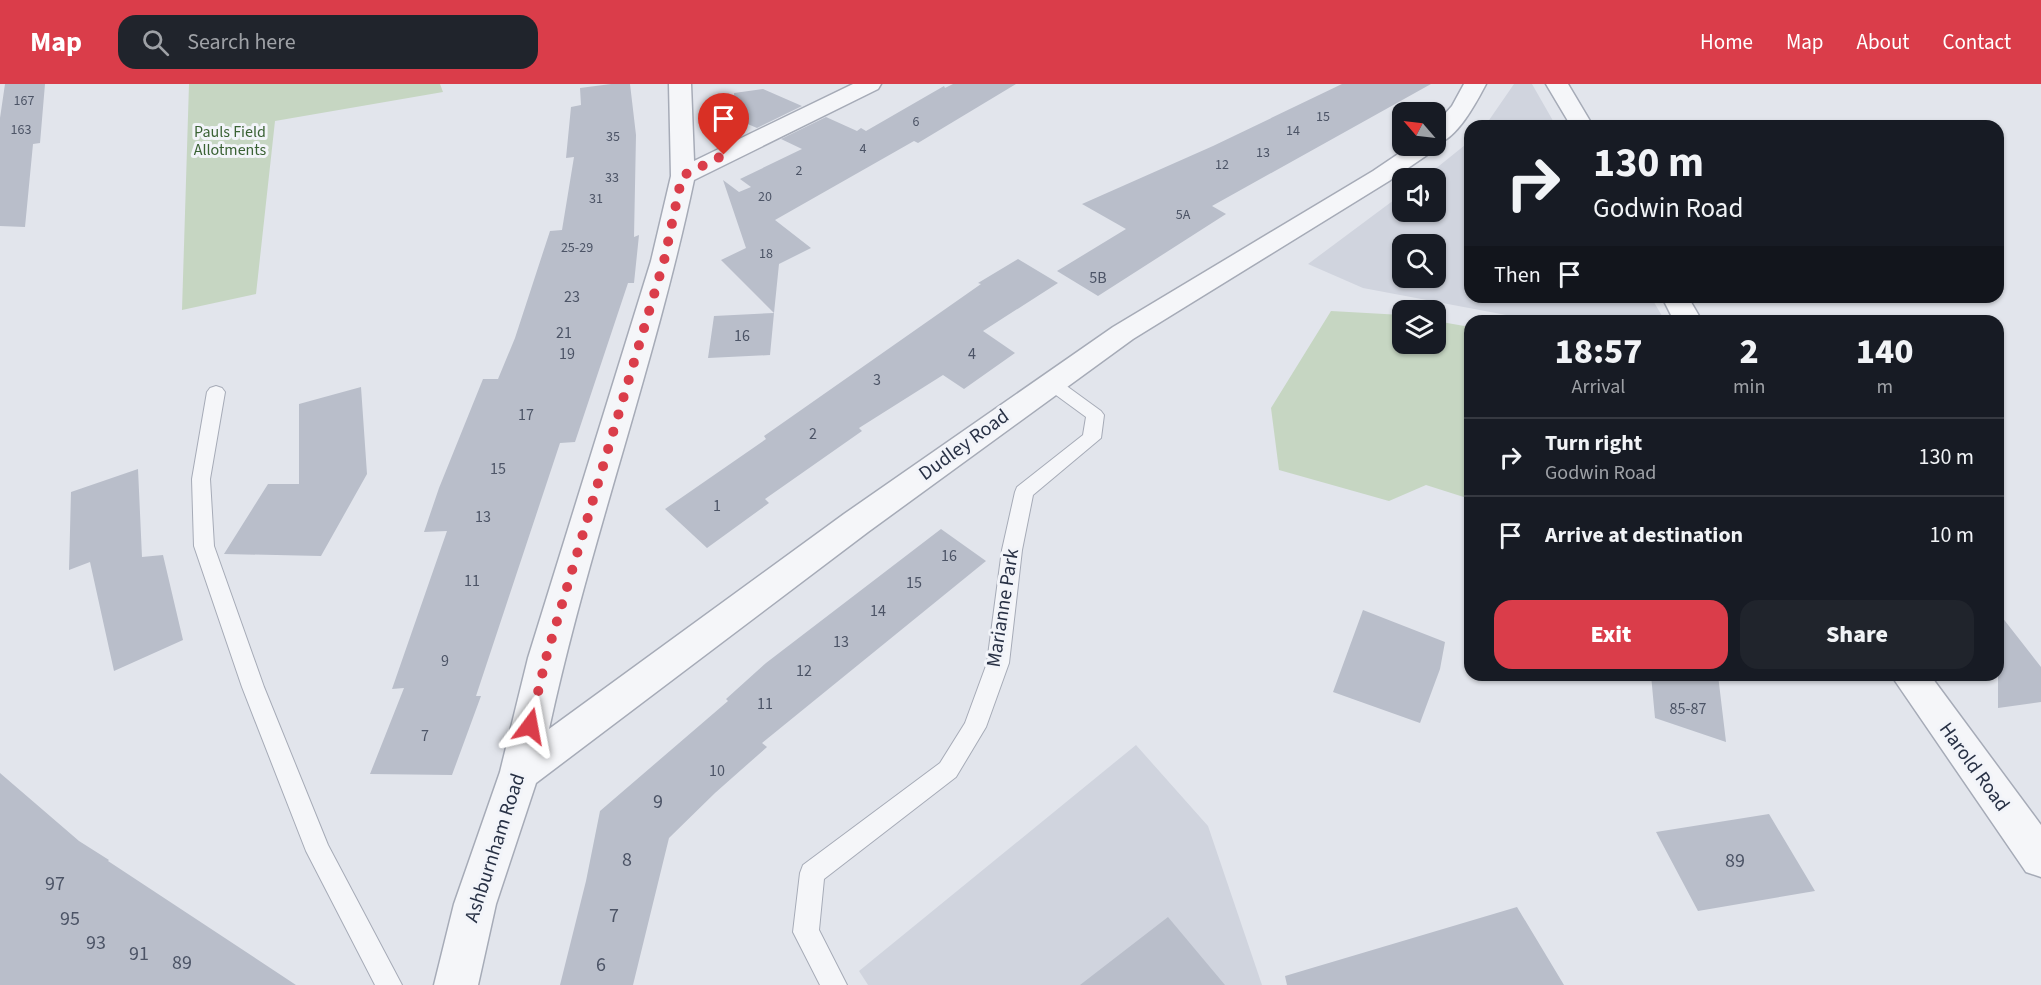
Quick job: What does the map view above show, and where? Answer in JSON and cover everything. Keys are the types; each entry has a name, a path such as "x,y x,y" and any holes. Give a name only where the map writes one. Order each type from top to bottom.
{"street":[{"name":"Ashburnham Road","path":"456,985 475,904 520,772 546,658 664,261 682,176 680,84"},
{"path":"682,176 870,84"},
{"path":"1446,126 1462,109 1475,84"},
{"path":"1557,84 1578,120"},
{"name":"Dudley Road","path":"520,772 856,523 1123,333 1410,156"},
{"name":"Harold Road","path":"1913,681 2041,858"}],"lane":[{"name":"Marianne Park","path":"834,985 806,932 813,873 948,770 975,727 998,663 1012,550 1024,492 1092,438 1095,415 1051,383"},
{"path":"216,392 201,479 204,546 253,687 318,851 389,985"}],"shaded area":[{"path":"1514,84 1532,84 1553,120 1489,120"},
{"path":"1464,146 1464,303 1654,303 1662,315 1506,315 1446,304 1446,300 1427,300 1363,288 1308,264 1392,201 1392,222 1446,222 1446,168 1436,168"},
{"path":"1136,745 1208,826 1262,985 868,985 859,971"}],"green space":[{"name":"Pauls Field Allotments","path":"189,84 440,84 443,92 275,121 256,294 182,310"},
{"path":"1331,311 1392,314 1392,354 1446,354 1446,323 1464,326 1464,497 1426,485 1389,501 1279,470 1271,408"}],"building":[{"path":"5,84 45,84 40,143 33,144 25,227 0,226 0,118"},
{"path":"630,84 636,135 634,237 639,235 634,283 628,283 575,442 560,443 476,696 481,696 452,775 370,774 404,688 392,689 447,531 424,532 439,488 483,379 498,379 515,338 550,231 562,230 574,157 566,158 571,107 581,105 580,88"},
{"path":"953,84 1016,84 918,143 914,141 775,220 811,248 779,264 774,313 721,260 746,248 723,180 739,192 751,187 740,179 802,149 781,139 826,117 857,131 861,128 866,131 944,86 945,88"},
{"path":"1342,84 1431,84 1399,102 1392,102 1392,106 1212,206 1226,214 1098,296 1057,271 1126,229 1082,204 1213,146"},
{"path":"763,89 802,106 757,128 736,119 734,93"},
{"path":"1018,259 1058,283 983,331 1015,353 964,389 943,375 859,428 862,431 765,499 769,503 707,548 665,509 766,439 764,436 981,284 978,283"},
{"path":"774,313 770,355 708,358 714,316"},
{"path":"361,387 367,474 321,556 224,554 268,484 299,484 299,404"},
{"path":"138,469 142,557 163,555 183,640 114,671 90,562 69,570 71,492"},
{"path":"941,529 986,561 762,743 767,747 669,838 633,985 560,985 586,881 600,811 728,701 726,699 766,663"},
{"path":"1363,610 1445,642 1440,669 1420,723 1333,692"},
{"path":"2004,620 2041,667 2041,702 1998,708 1998,681 2004,681"},
{"path":"1652,681 1719,681 1726,742 1655,718"},
{"path":"0,773 79,841 296,985 0,985"},
{"path":"1769,814 1815,891 1698,911 1656,832"},
{"path":"1517,907 1564,985 1287,985 1285,976"},
{"path":"1168,917 1225,985 1080,985"}],"route":[{"path":"530,726 546,658 664,261 682,176 724,155"}]}
